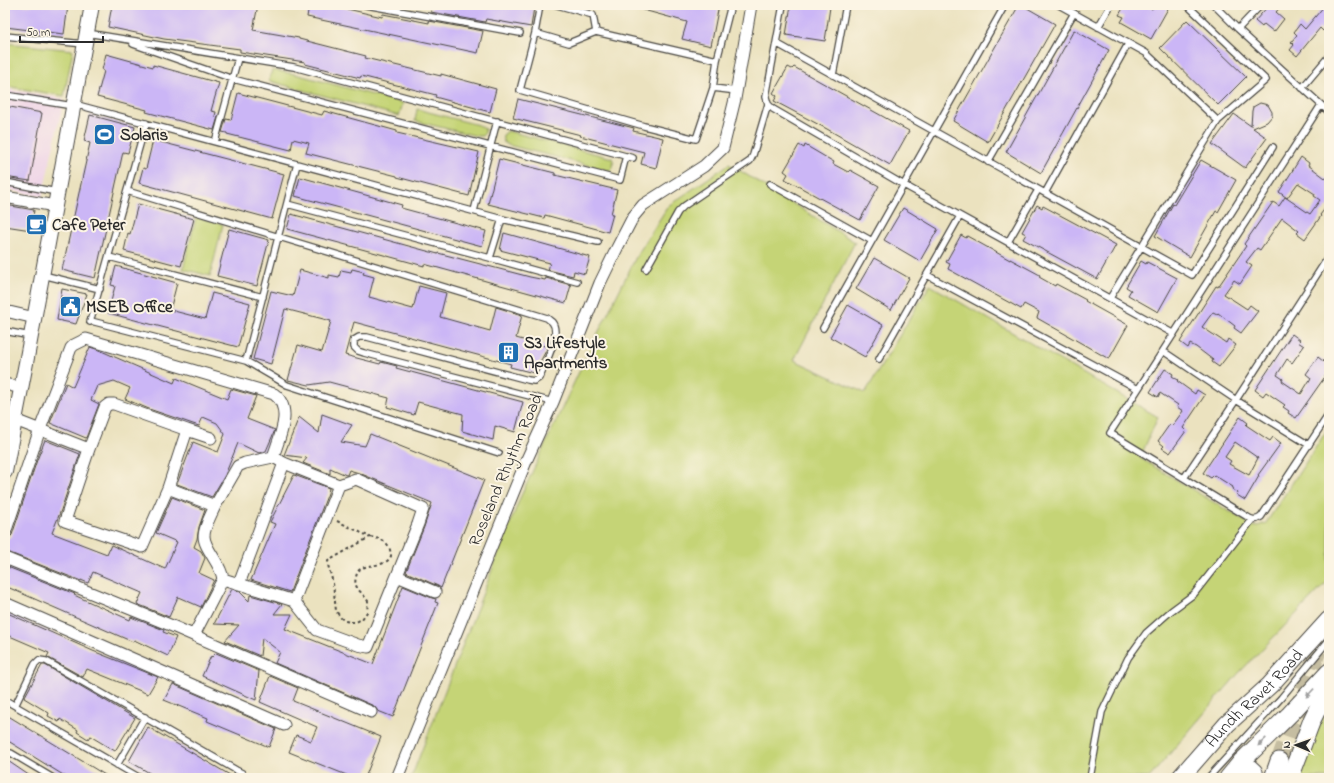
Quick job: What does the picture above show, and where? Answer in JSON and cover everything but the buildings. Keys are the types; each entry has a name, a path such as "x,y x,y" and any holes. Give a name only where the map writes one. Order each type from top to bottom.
{"main road":[{"name":"Aundh Ravet Road","path":"1180,778 1228,724 1270,686 1329,620"},
{"name":"Aundh Ravet Road","path":"1228,778 1242,761 1290,714 1329,672"},
{"path":"1290,778 1312,720 1329,685"},
{"path":"1242,761 1254,772 1255,778"},
{"path":"1273,778 1279,761"}],"street":[{"path":"5,472 92,5"},
{"name":"Roseland Rhythm Road","path":"397,778 527,459 553,402 600,283 616,248 633,217 643,205 704,166 723,148 736,91 751,5"},
{"path":"5,197 55,206"},
{"path":"5,311 34,318"},
{"path":"5,533 40,429 71,348 86,339 274,394 278,397 285,414 273,457"},
{"path":"5,384 21,388"},
{"path":"187,430 168,488 142,547 65,521 89,449 105,407 109,404 114,404 211,438"},
{"path":"15,420 89,449"},
{"path":"194,635 223,579 222,573 205,543 204,536 215,506 238,466 244,463 273,457 284,463 339,485 356,479 423,509 368,647 358,645 317,630 294,601 223,579"},
{"path":"239,584 284,463"},
{"path":"294,601 339,485"},
{"path":"168,488 215,506"},
{"path":"5,558 194,635 371,712"},
{"path":"397,576 435,592"},
{"path":"5,603 284,725"}],"lane":[{"path":"366,5 520,33"},
{"path":"540,5 535,33 520,90 644,126 696,139 713,88 717,60 731,5"},
{"path":"557,5 593,15 596,32"},
{"path":"782,5 766,97 768,104 773,110 904,185 1174,334"},
{"path":"833,75 846,5"},
{"path":"823,328 1005,5"},
{"path":"1059,5 1146,53 1218,121"},
{"path":"1098,27 1111,5"},
{"path":"1110,298 1218,121 1266,80 1187,5"},
{"path":"1214,5 1238,30 1329,112"},
{"path":"1238,30 1261,5"},
{"path":"988,162 1074,13"},
{"path":"535,33 569,43 596,32 717,60"},
{"path":"5,36 119,39 294,67 633,158"},
{"path":"119,39 233,79 620,180 626,156"},
{"path":"776,43 1192,275 1273,147"},
{"path":"1045,193 1128,44"},
{"path":"1302,88 1329,56"},
{"path":"215,142 238,58"},
{"path":"713,88 736,91"},
{"path":"5,95 74,105 502,219 598,242"},
{"path":"646,269 678,212 684,206 750,161 768,104"},
{"path":"1252,520 1110,432 1321,106"},
{"path":"474,211 497,121"},
{"path":"146,123 91,322 246,361 287,385 499,453"},
{"path":"246,361 297,164"},
{"path":"5,182 58,192"},
{"path":"770,184 872,241"},
{"path":"1008,242 1038,190"},
{"path":"127,191 547,318 553,322 555,328 553,346 539,378 534,381 367,337 359,337 354,340 354,347 358,351 553,402"},
{"path":"287,204 577,282"},
{"path":"879,359 960,216"},
{"path":"490,258 502,219"},
{"path":"1184,478 1329,256"},
{"path":"109,257 263,297"},
{"path":"42,275 100,289"},
{"path":"927,275 1138,389"},
{"path":"5,331 31,336"},
{"path":"1163,351 1236,400 1309,445"},
{"path":"1090,778 1102,712 1128,658 1146,633 1171,611 1194,594 1252,520 1256,520 1261,517 1329,414"},
{"path":"1208,778 1281,698 1329,640"},
{"path":"15,706 35,664 40,660 46,661 236,770 242,774 244,778"},
{"path":"5,700 140,778"},
{"path":"117,765 145,717"},
{"path":"5,753 11,753 52,778"}],"path":[{"path":"326,516 370,538 378,539 388,544 391,549 391,556 386,563 364,567 358,570 354,582 356,587 368,600 366,612 362,618 356,622 345,621 336,611 333,583 328,561 370,538"}],"shaded area":[{"path":"5,89 64,99 42,197 5,189"}],"green space":[{"path":"5,43 73,50 64,96 5,86"},
{"path":"272,70 295,74 403,103 399,116 269,81"},
{"path":"417,109 478,125 485,129 485,133 482,136 477,136 415,121"},
{"path":"508,131 612,158 613,167 611,170 607,170 508,145 503,141 503,135"},
{"path":"729,164 855,242 794,360 865,393 930,285 1158,417 1140,458 1255,527 1266,523 1329,427 1329,580 1237,675 1149,778 411,778 520,498 586,357 636,257 668,206"},
{"path":"196,217 223,224 210,276 183,269"},
{"path":"1329,705 1329,778 1299,778 1308,750"}],"tunnel":[{"path":"1279,761 1320,645 1329,627"}],"place":[{"name":"Solaris","path":"104,135"},
{"name":"Cafe Peter","path":"37,225"},
{"name":"MSEB Office","path":"71,307"},
{"name":"S3 Lifestyle Apartments","path":"508,353"}]}
